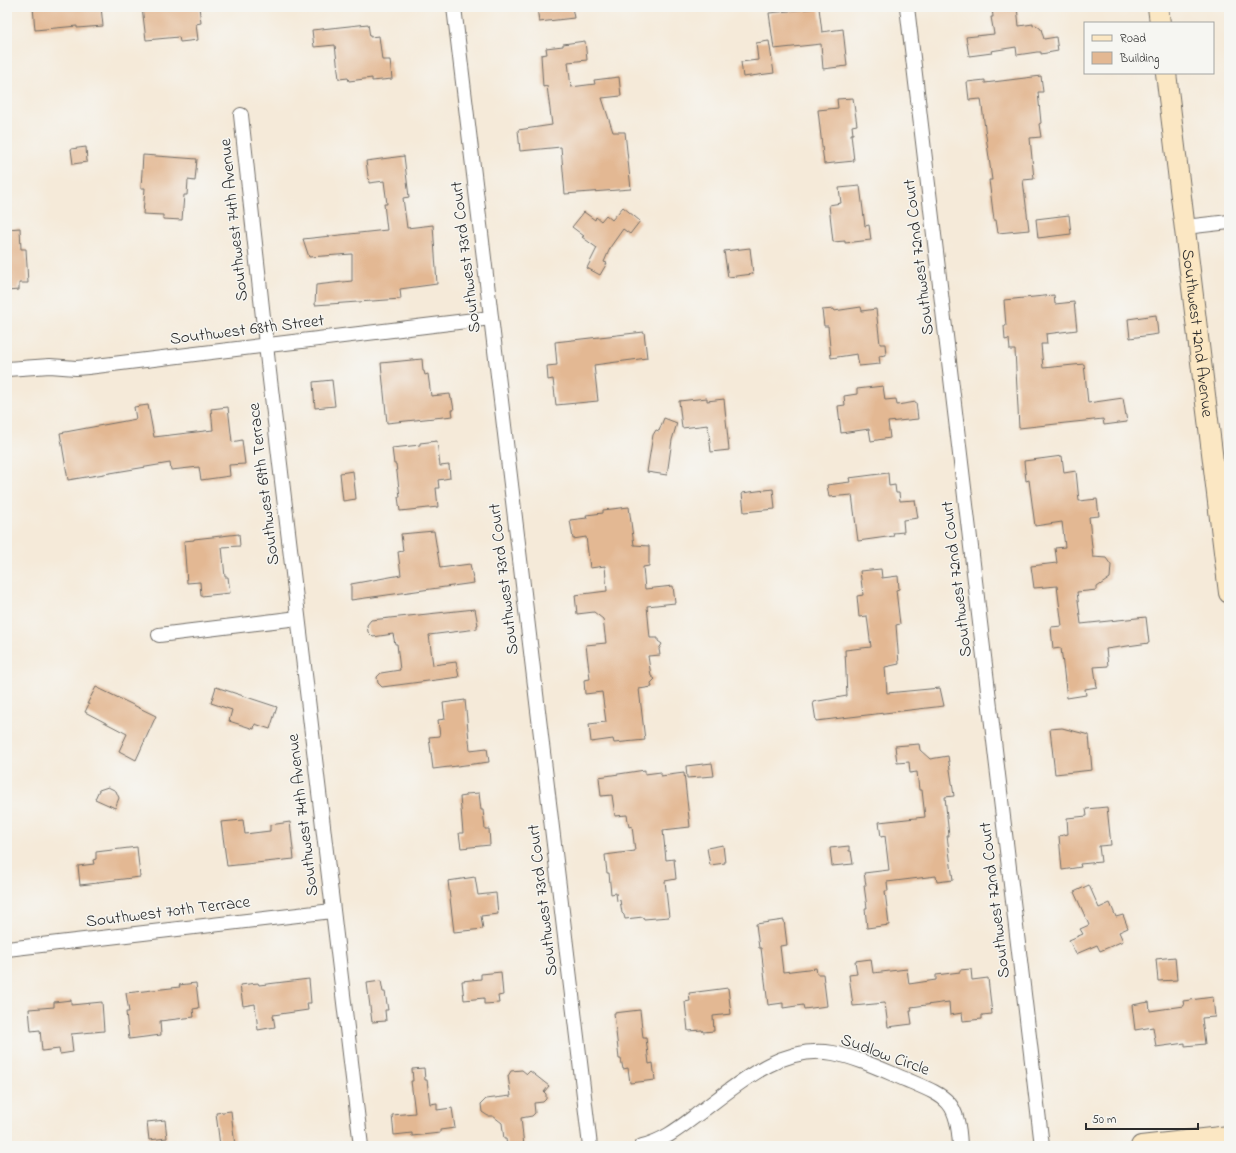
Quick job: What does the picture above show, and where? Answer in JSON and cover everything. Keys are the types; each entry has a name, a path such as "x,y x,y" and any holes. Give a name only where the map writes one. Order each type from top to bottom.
{"street":[{"name":"Southwest 73rd Court","path":"454,7 590,1146"},
{"name":"Southwest 72nd Court","path":"907,7 1042,1146"},
{"path":"1158,7 1160,22"},
{"name":"Southwest 72nd Avenue","path":"1166,74 1229,593"},
{"name":"Southwest 74th Avenue","path":"241,115 266,345"},
{"path":"1185,227 1229,222"},
{"name":"Southwest 68th Street","path":"7,369 50,366 76,368 88,367 491,318"},
{"name":"Southwest 69th Terrace","path":"266,345 298,618"},
{"path":"159,635 298,618"},
{"name":"Southwest 74th Avenue","path":"298,618 361,1146"},
{"name":"Southwest 70th Terrace","path":"7,949 332,911"},
{"name":"Sudlow Circle","path":"642,1146 659,1140 676,1131 730,1090 779,1060 800,1054 820,1052 844,1056 873,1066 920,1085 942,1097 952,1107 956,1114 960,1146"},
{"path":"1141,1146 1229,1136"}],"building":[{"path":"33,7 101,7 103,26 77,28 77,26 35,30"},
{"path":"142,7 199,7 201,23 196,24 198,40 180,42 179,37 146,40"},
{"path":"537,7 572,7 574,18 539,22"},
{"path":"992,7 1017,7 1019,26 1033,24 1033,26 1036,25 1041,29 1044,39 1056,37 1058,51 1041,54 1041,52 1037,52 1017,55 1016,47 991,51 992,53 969,56 966,37 994,34 991,17 993,17"},
{"path":"819,8 822,32 843,29 847,66 823,69 821,44 774,49 769,13"},
{"path":"368,24 370,37 379,36 382,60 390,60 392,79 372,81 372,78 349,81 348,78 339,79 335,45 314,47 312,30"},
{"path":"585,41 587,60 568,62 571,87 595,84 594,80 619,77 621,96 602,98 613,132 625,132 631,189 565,194 561,147 520,151 518,130 552,125 547,86 543,87 541,55 547,54 546,48"},
{"path":"769,41 774,73 743,77 741,62 758,60 756,43"},
{"path":"1041,76 1043,92 1038,92 1041,137 1030,138 1034,179 1023,180 1029,230 998,233 996,220 994,220 989,180 992,180 981,99 969,100 967,82 985,80 985,83"},
{"path":"853,98 857,125 852,126 853,134 851,134 854,161 824,164 818,110 838,108 837,99"},
{"path":"86,147 87,162 73,164 71,149"},
{"path":"143,155 197,159 195,181 188,180 187,195 184,195 182,220 163,219 163,215 143,214 145,188 141,188"},
{"path":"404,156 409,197 403,198 407,228 433,225 437,284 400,289 401,299 315,305 316,285 352,281 352,254 309,257 303,239 387,230 384,204 387,204 384,181 369,183 366,161"},
{"path":"860,186 865,226 869,225 871,240 845,243 845,241 833,242 829,205 841,203 839,188"},
{"path":"623,207 640,221 630,234 623,229 611,246 604,262 607,263 600,275 587,268 597,248 582,237 584,236 572,227 584,212 595,220 596,217 601,221 606,215 612,220"},
{"path":"1069,215 1071,234 1038,238 1036,219"},
{"path":"20,228 21,249 26,249 28,283 19,283 19,290 7,291 7,229"},
{"path":"750,248 753,274 728,277 724,251"},
{"path":"1054,295 1055,304 1074,302 1077,330 1046,334 1047,344 1041,344 1043,368 1084,364 1088,403 1123,398 1127,422 1104,425 1103,419 1019,428 1015,350 1010,350 1009,339 1005,340 1004,326 1006,326 1004,300"},
{"path":"861,307 862,311 876,309 880,344 885,344 886,355 879,356 880,364 859,366 857,354 831,358 828,326 824,326 822,310 834,309 834,311"},
{"path":"1156,315 1158,334 1130,338 1128,319"},
{"path":"644,332 647,358 594,365 598,401 556,405 553,379 548,380 547,366 557,365 555,342"},
{"path":"422,359 423,371 425,375 428,374 431,396 450,394 454,410 452,410 453,416 387,423 381,363"},
{"path":"332,380 335,406 315,408 313,382"},
{"path":"883,386 885,400 896,399 897,405 916,402 918,419 888,422 890,438 871,441 869,429 841,433 838,406 845,405 844,396 857,394 857,389"},
{"path":"707,398 707,401 724,399 729,450 711,452 708,425 682,428 679,401"},
{"path":"148,405 154,437 213,430 211,409 228,407 232,442 242,440 245,464 229,465 230,476 201,480 199,467 171,470 170,463 68,480 60,433 136,419 134,407"},
{"path":"664,418 677,423 672,440 667,475 647,472 653,435 656,430 659,431"},
{"path":"437,441 440,466 449,465 450,478 438,480 439,488 436,488 438,507 400,511 396,464 394,464 392,448 420,445 420,443"},
{"path":"1062,456 1064,473 1076,471 1079,501 1097,499 1099,516 1089,517 1093,557 1106,558 1111,565 1110,578 1097,587 1097,590 1077,592 1081,624 1146,617 1149,643 1106,649 1108,666 1094,667 1097,687 1085,689 1086,695 1067,698 1061,648 1053,649 1051,627 1062,626 1057,586 1034,588 1031,566 1057,563 1055,548 1065,547 1062,522 1035,526 1029,480 1026,481 1024,461"},
{"path":"353,471 356,499 343,501 340,473"},
{"path":"888,473 889,486 895,485 896,493 899,493 900,501 915,500 918,518 903,520 904,532 893,533 894,536 858,541 852,495 829,497 827,485 850,482 849,478"},
{"path":"773,489 775,509 744,512 742,493"},
{"path":"629,507 634,545 649,546 649,566 643,567 645,589 673,586 675,603 647,606 650,638 658,638 658,641 662,644 659,649 660,655 648,656 651,676 655,679 651,683 652,687 639,689 645,740 614,743 613,739 591,742 589,724 606,722 602,692 585,694 584,680 590,679 586,645 606,643 603,619 594,612 577,614 575,595 607,591 605,566 590,568 586,537 573,539 570,520 587,518 586,515 603,513 603,510"},
{"path":"434,531 440,568 470,564 474,583 351,600 351,584 401,575 398,552 403,551 401,534"},
{"path":"239,534 240,546 222,547 225,577 228,577 230,593 201,596 200,582 187,583 184,541"},
{"path":"881,569 882,578 898,576 899,589 896,590 900,624 896,625 899,664 885,667 887,693 940,688 944,706 816,721 813,702 847,696 845,650 871,647 867,616 859,617 857,596 863,595 860,571"},
{"path":"475,609 478,625 477,629 429,635 433,665 456,662 459,677 382,687 378,683 377,677 381,673 400,670 397,644 395,644 393,634 373,637 368,632 367,625 371,620"},
{"path":"96,687 156,716 136,760 119,751 127,734 85,712 89,704 87,704"},
{"path":"216,687 277,707 270,729 255,724 254,729 229,721 232,710 211,703"},
{"path":"465,700 470,750 487,748 489,762 433,769 429,737 440,736 438,720 445,719 443,703"},
{"path":"1062,728 1089,735 1092,770 1055,774 1050,729"},
{"path":"919,744 920,750 930,759 948,756 954,796 945,797 949,836 947,836 953,880 937,882 936,876 887,882 888,891 885,891 889,925 867,928 865,908 867,908 864,885 866,885 864,873 889,870 885,836 881,837 879,822 925,817 922,790 919,790 917,772 910,773 909,762 897,763 895,746"},
{"path":"712,763 714,776 687,778 686,766"},
{"path":"645,770 645,774 661,772 661,776 684,773 690,827 663,830 666,860 674,859 676,879 665,881 669,917 625,919 622,913 620,900 617,901 616,893 611,894 609,873 607,873 605,855 635,851 632,826 629,827 627,815 615,816 612,795 601,796 599,777"},
{"path":"108,787 116,791 119,798 115,808 95,799 99,790"},
{"path":"479,793 485,829 489,829 490,845 461,848 459,833 463,833 460,797 466,796 466,794"},
{"path":"1107,807 1111,845 1099,846 1101,862 1080,864 1081,867 1062,870 1059,836 1068,834 1067,818 1087,816 1086,809"},
{"path":"243,820 245,834 270,831 270,825 290,822 294,859 227,866 221,822"},
{"path":"723,845 725,863 710,865 707,848"},
{"path":"849,846 853,864 832,866 830,848"},
{"path":"137,847 140,877 80,885 78,866 94,864 93,860 96,859 96,852"},
{"path":"475,877 478,895 496,893 498,914 481,916 483,929 454,932 448,881"},
{"path":"1089,885 1099,908 1110,903 1116,917 1123,915 1128,928 1119,932 1123,941 1100,951 1097,945 1076,954 1069,940 1083,934 1080,929 1089,925 1074,892"},
{"path":"784,920 787,945 780,946 783,972 816,968 817,974 823,974 827,1006 804,1009 803,1005 783,1008 783,1003 768,1005 761,948 759,948 756,924"},
{"path":"1175,957 1177,980 1158,981 1156,959"},
{"path":"871,959 873,973 907,969 909,984 936,980 936,975 971,969 972,980 988,978 992,1014 982,1015 982,1019 963,1021 962,1013 950,1015 949,1002 911,1007 912,1011 910,1011 912,1024 888,1027 885,1003 853,1006 849,975 857,974 855,961"},
{"path":"501,972 503,995 498,996 499,1003 484,1004 484,998 464,1000 462,981 481,979 481,974"},
{"path":"309,979 311,1003 307,1003 308,1010 273,1015 275,1027 258,1030 255,1004 243,1006 240,985 258,983 259,985"},
{"path":"381,981 383,992 385,992 388,1010 385,1010 386,1021 372,1022 367,983"},
{"path":"196,983 199,1008 193,1009 194,1017 160,1021 161,1035 129,1039 126,1012 129,1012 126,993 180,987 179,985"},
{"path":"728,988 731,1014 713,1016 714,1031 688,1031 685,1002 690,1001 689,993"},
{"path":"1213,997 1215,1017 1202,1018 1205,1044 1185,1046 1185,1043 1156,1047 1153,1027 1135,1030 1132,1005 1149,1002 1150,1011 1184,1006 1183,1001"},
{"path":"71,1000 71,1005 102,1002 104,1031 71,1034 73,1052 60,1054 59,1049 42,1051 40,1030 31,1031 29,1009 54,1007 54,1002"},
{"path":"640,1010 643,1038 646,1038 649,1064 653,1063 655,1080 630,1083 628,1068 623,1069 621,1059 619,1059 614,1013"},
{"path":"424,1068 430,1104 437,1103 437,1110 452,1108 455,1128 440,1130 440,1133 412,1136 412,1133 394,1135 392,1115 415,1113 411,1081 413,1081 412,1069"},
{"path":"522,1070 527,1074 530,1071 549,1086 544,1092 546,1094 546,1099 543,1102 534,1103 535,1113 532,1116 521,1118 524,1146 507,1146 506,1139 504,1139 502,1123 493,1116 488,1116 482,1112 481,1104 486,1099 511,1096 508,1076 511,1071"},
{"path":"231,1111 235,1146 220,1146 216,1113"},
{"path":"165,1120 167,1138 149,1140 147,1122"}]}
